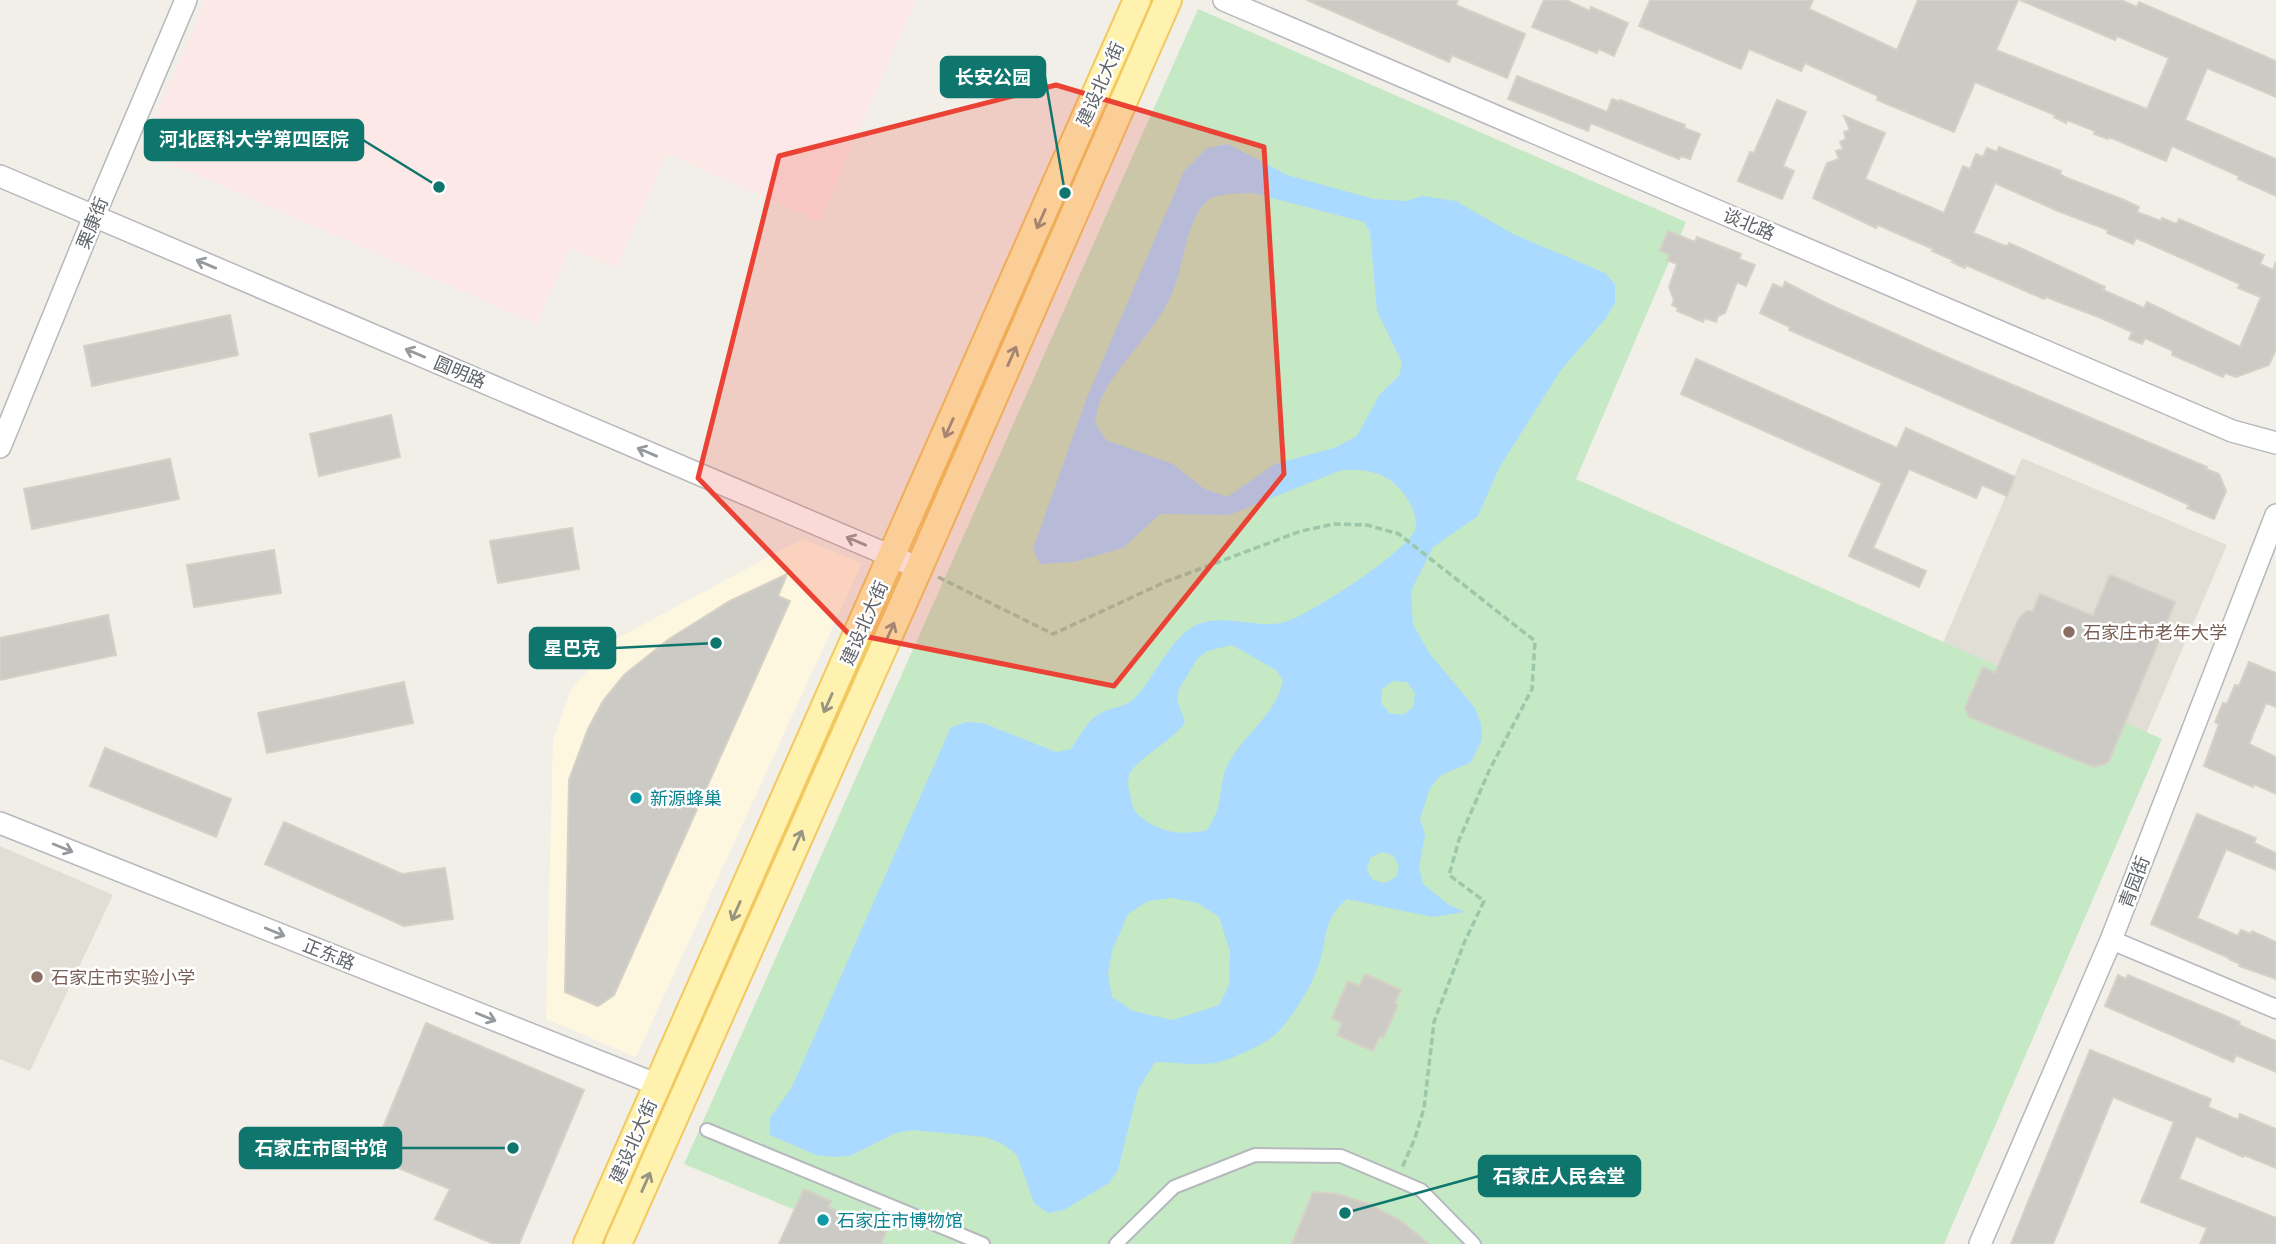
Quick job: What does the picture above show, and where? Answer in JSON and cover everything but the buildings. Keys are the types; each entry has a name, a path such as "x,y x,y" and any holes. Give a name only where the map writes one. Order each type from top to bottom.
{"main road":[{"name":"建设北大街","path":"587,1244 1137,0"},
{"name":"建设北大街","path":"618,1244 1168,0"}],"street":[{"name":"栗康街","path":"0,447 186,0"},
{"name":"谈北路","path":"1224,0 2232,431 2276,443"},
{"name":"圆明路","path":"0,176 919,568"},
{"name":"青园街","path":"1980,1244 2111,940 2276,515"},
{"name":"正东路","path":"0,823 658,1086"},
{"path":"2111,940 2276,1009"},
{"path":"707,1130 983,1244"},
{"path":"1116,1244 1174,1187 1255,1155 1341,1156 1421,1190 1474,1244"}],"path":[{"path":"919,568 1053,634 1165,582 1301,531 1334,524 1367,525 1399,534 1535,641 1532,689 1489,771 1459,840 1449,875 1484,901 1464,943 1434,1022 1424,1108 1415,1138 1396,1180"}],"highlighted area":[{"path":"1056,85 1264,147 1284,474 1114,686 848,633 698,478 779,156"}],"shaded area":[{"path":"206,0 916,0 819,221 667,154 616,268 570,248 537,324 141,150"},
{"name":"石家庄市老年大学","path":"2022,458 2227,545 2115,806 1911,718"},
{"name":"新源蜂巢","path":"802,539 862,563 636,1057 546,1019 553,741 571,689 618,638"},
{"name":"石家庄市实验小学","path":"0,846 113,895 30,1071 0,1059"}],"green space":[{"path":"1198,9 1686,222 1576,479 2162,739 1944,1244 877,1244 684,1164"}],"water":[{"path":"1228,144 1287,175 1374,199 1407,201 1422,196 1456,201 1513,234 1605,273 1615,284 1615,303 1606,318 1561,370 1499,468 1478,516 1433,547 1411,591 1413,625 1430,654 1475,708 1481,724 1482,740 1471,762 1440,776 1430,788 1420,819 1425,835 1419,867 1423,884 1449,905 1465,912 1432,917 1347,899 1330,920 1320,961 1308,990 1276,1034 1256,1047 1221,1062 1155,1062 1138,1090 1118,1170 1109,1183 1064,1210 1048,1213 1034,1203 1017,1155 1003,1144 985,1137 913,1130 896,1133 850,1156 816,1155 770,1135 770,1118 792,1087 951,727 967,722 983,723 1056,752 1071,749 1096,716 1135,698 1171,648 1196,625 1217,620 1271,624 1293,619 1331,598 1376,567 1395,553 1415,530 1413,509 1395,484 1371,472 1345,470 1229,515 1160,514 1123,548 1074,562 1040,564 1033,549 1087,397 1184,171 1207,148","holes":["1253,193 1364,222 1370,232 1377,311 1402,363 1399,376 1380,394 1357,436 1334,448 1275,464 1227,497 1203,488 1173,464 1106,440 1095,422 1101,400 1111,382 1168,302 1197,214 1207,201 1233,194","1232,645 1276,670 1283,680 1274,704 1229,762 1217,810 1207,830 1190,833 1168,831 1146,821 1137,813 1131,799 1128,778 1134,767 1185,722 1177,700 1179,689 1198,658 1207,651","1393,681 1407,682 1415,693 1413,707 1403,715 1389,713 1381,703 1382,689","1381,852 1393,855 1399,866 1396,877 1385,883 1373,880 1367,870 1370,858","1172,898 1198,903 1219,917 1230,951 1229,985 1219,1005 1173,1020 1133,1011 1112,997 1108,974 1112,951 1128,914 1148,901"]}],"place":[{"name":"河北医科大学第四医院","path":"439,187"},
{"name":"长安公园","path":"1065,193"},
{"name":"石家庄市老年大学","path":"2069,632"},
{"name":"星巴克","path":"716,643"},
{"name":"新源蜂巢","path":"636,798"},
{"name":"石家庄市实验小学","path":"37,977"},
{"name":"石家庄市图书馆","path":"513,1148"},
{"name":"石家庄人民会堂","path":"1345,1213"},
{"name":"石家庄市博物馆","path":"823,1220"}]}
